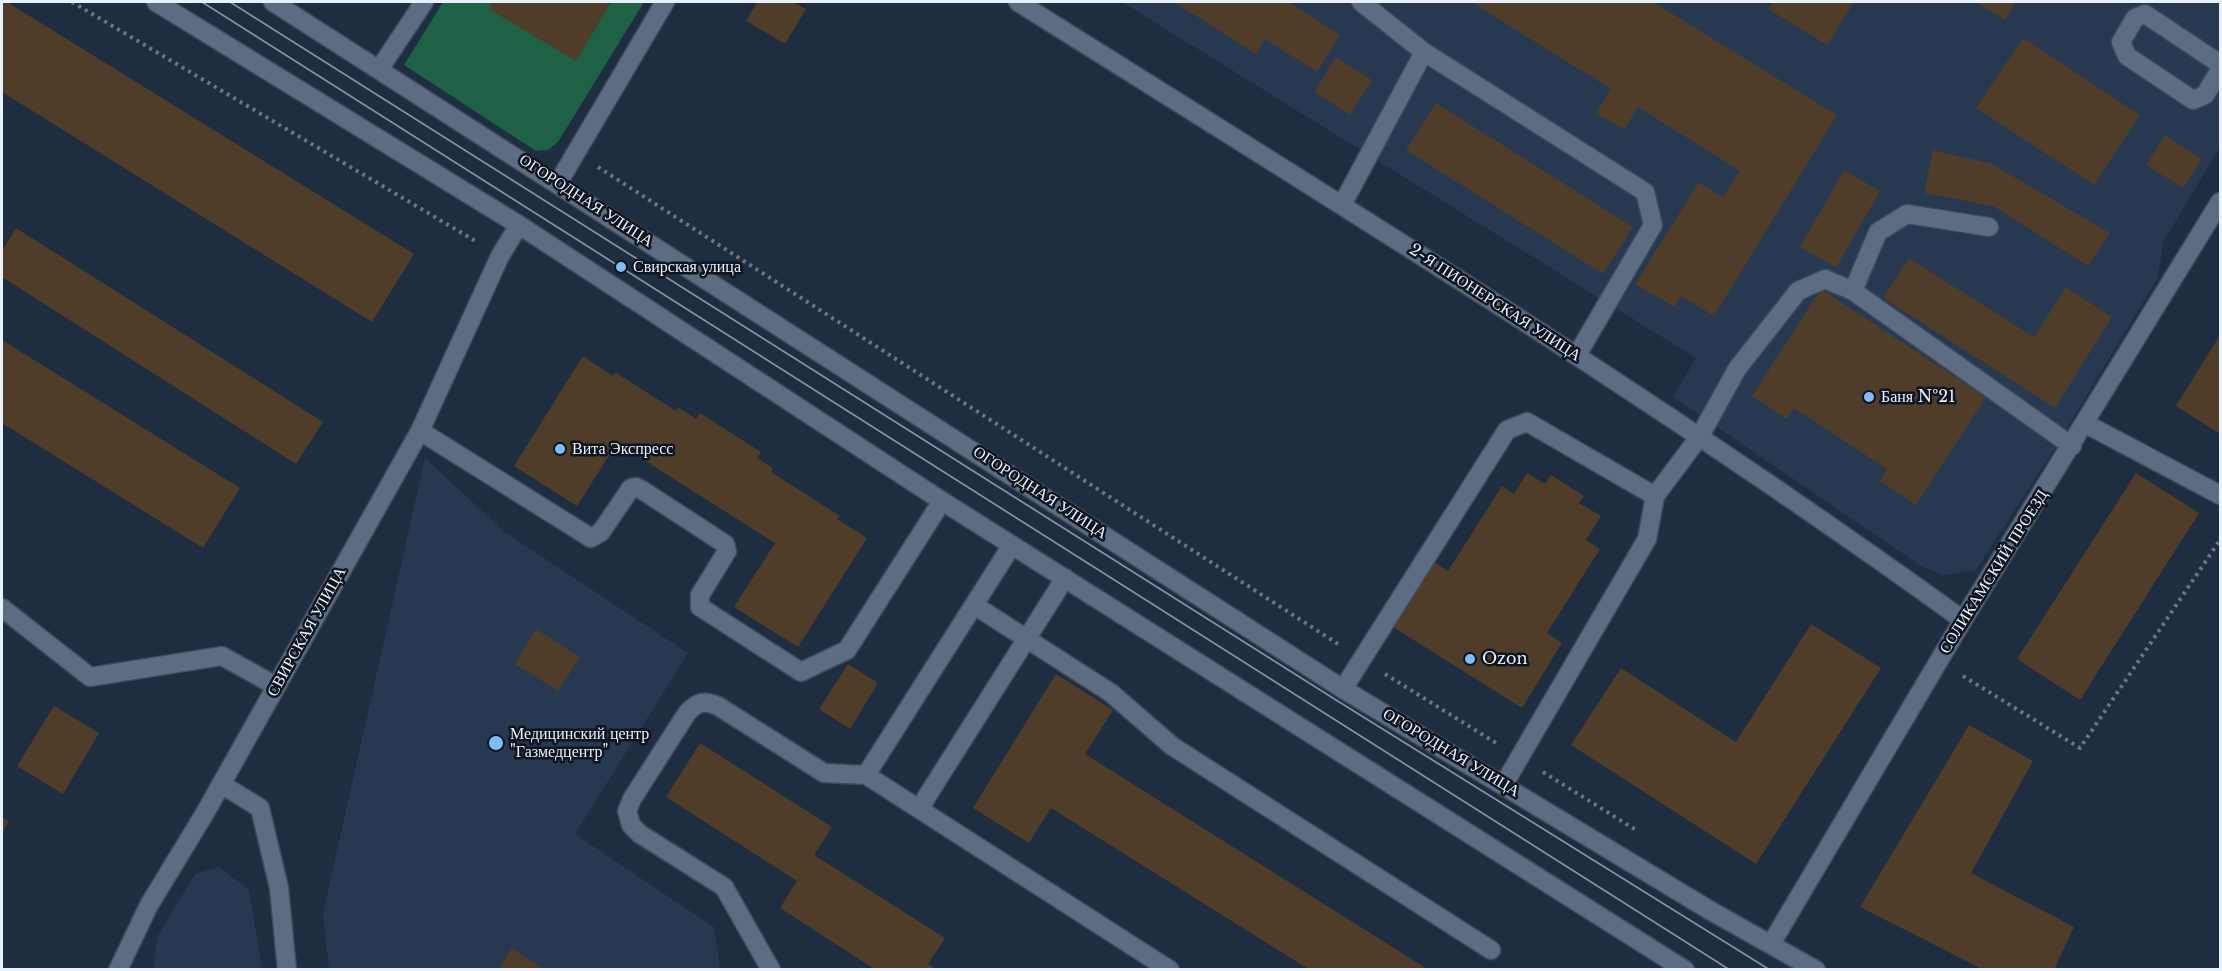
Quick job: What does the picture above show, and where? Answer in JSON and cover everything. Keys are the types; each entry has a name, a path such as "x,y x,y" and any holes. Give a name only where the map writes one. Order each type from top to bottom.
{"street":[{"path":"156,2 519,225 942,501 1685,969"},
{"name":"ОГОРОДНАЯ УЛИЦА","path":"273,2 380,68 1343,689 1504,784 1711,911 1816,969"},
{"path":"380,68 424,2"},
{"path":"558,183 665,2"},
{"name":"2-Я ПИОНЕРСКАЯ УЛИЦА","path":"1018,2 1342,206 1700,436 1963,620"},
{"path":"1361,2 1424,52 1645,192 1653,225 1576,355"},
{"path":"2220,64 2145,14 2135,18 2121,42 2127,56 2193,100 2205,94 2220,70"},
{"path":"1342,206 1424,52"},
{"name":"СОЛИКАМСКИЙ ПРОЕЗД","path":"1771,944 1963,620 2220,202"},
{"path":"1852,291 1878,232 1906,214 1989,227"},
{"name":"СВИРСКАЯ УЛИЦА","path":"118,969 149,905 221,784 420,431 500,256 519,225"},
{"path":"1504,784 1647,539 1655,496 1700,436 1737,369 1798,291 1825,279 1852,291 2072,446"},
{"path":"1343,689 1507,430 1527,422 1655,496"},
{"path":"2086,423 2220,495"},
{"path":"420,431 591,538 601,532 631,488 642,489 725,544 726,556 700,595 700,607 801,672 846,650 942,501"},
{"path":"866,775 1012,545"},
{"path":"919,809 1065,578"},
{"path":"974,605 1111,693 1172,746 1491,950"},
{"path":"2,608 90,677 222,656 276,686"},
{"path":"771,969 724,887 640,834 631,825 627,811 632,799 687,713 695,704 706,701 824,773 866,775 1170,969"},
{"path":"221,784 260,808 279,888 287,969"}],"path":[{"path":"72,2 500,256"},
{"path":"576,153 1361,660 1638,831"},
{"path":"1939,662 2080,748 2220,540"}],"shaded area":[{"path":"1122,2 2220,2 2220,147 2164,241 2157,279 2060,440 1976,570 1943,575 1921,566 1673,397 1696,358"},
{"name":"Медицинский центр \"Газмедцентр\"","path":"425,458 506,533 688,653 575,834 714,927 720,969 329,969 323,913"},
{"path":"219,867 249,890 262,969 154,969 157,937 195,874"}],"green space":[{"path":"443,2 644,2 558,142 548,150 536,151 404,65"}],"building":[{"path":"2,2 7,2 414,254 372,322 2,92"},
{"path":"493,2 611,2 576,61 489,9"},
{"path":"757,2 793,2 806,9 785,44 746,21"},
{"path":"1174,2 1289,2 1340,35 1317,72 1265,39 1256,54"},
{"path":"1471,2 1653,2 1837,115 1714,316 1681,296 1674,307 1635,284 1699,182 1723,197 1740,171 1638,107 1624,130 1596,113 1611,89"},
{"path":"1773,2 1854,2 1827,45 1768,9"},
{"path":"1975,2 2016,2 2005,20"},
{"path":"2023,38 2140,115 2094,185 1976,108"},
{"path":"1336,57 1372,80 1350,115 1314,92"},
{"path":"1436,103 1633,227 1603,274 1406,150"},
{"path":"2165,135 2202,159 2183,188 2146,165"},
{"path":"1933,150 1992,164 2110,233 2088,266 1993,206 1924,193"},
{"path":"1844,170 1880,191 1836,268 1800,247"},
{"path":"16,228 323,422 296,464 2,277 2,251"},
{"path":"1909,258 2034,337 2066,287 2112,317 2055,408 1883,298"},
{"name":"Баня №21","path":"1821,289 1986,397 1916,505 1880,481 1887,469 1794,408 1787,419 1752,396"},
{"path":"2220,335 2220,434 2176,406"},
{"path":"2,340 240,488 203,548 2,423"},
{"path":"583,356 613,376 615,372 676,411 678,407 696,419 700,413 761,452 757,458 773,468 771,472 840,516 837,519 867,538 798,647 734,607 775,543 617,443 577,506 514,466"},
{"path":"1527,473 1545,484 1551,475 1584,496 1579,503 1601,516 1586,540 1600,549 1547,633 1562,643 1522,708 1393,627 1434,562 1448,571 1502,486 1514,494"},
{"path":"2136,473 2199,513 2080,700 2017,659"},
{"path":"1811,624 1881,668 1756,864 1571,745 1621,668 1736,742"},
{"path":"536,629 580,657 558,691 515,664"},
{"path":"848,664 878,683 850,729 819,709"},
{"path":"1056,674 1113,710 1085,754 1429,970 1310,970 1051,808 1029,843 973,808"},
{"path":"54,706 99,733 63,794 17,766"},
{"path":"1969,725 2033,761 1971,873 2074,927 2054,970 1984,970 1860,907"},
{"path":"700,743 832,827 814,855 945,938 928,964 937,970 876,970 780,908 797,881 666,797"},
{"path":"2,817 9,821 2,833"},
{"path":"512,948 545,970 498,970"}],"tram line":[{"path":"202,2 1730,970"},
{"path":"230,2 1336,700 1770,970"}],"place":[{"name":"Свирская улица","path":"621,267"},
{"name":"Баня №21","path":"1869,397"},
{"name":"Вита Экспресс","path":"560,449"},
{"name":"Ozon","path":"1470,659"},
{"name":"Медицинский центр \"Газмедцентр\"","path":"496,743"}]}
